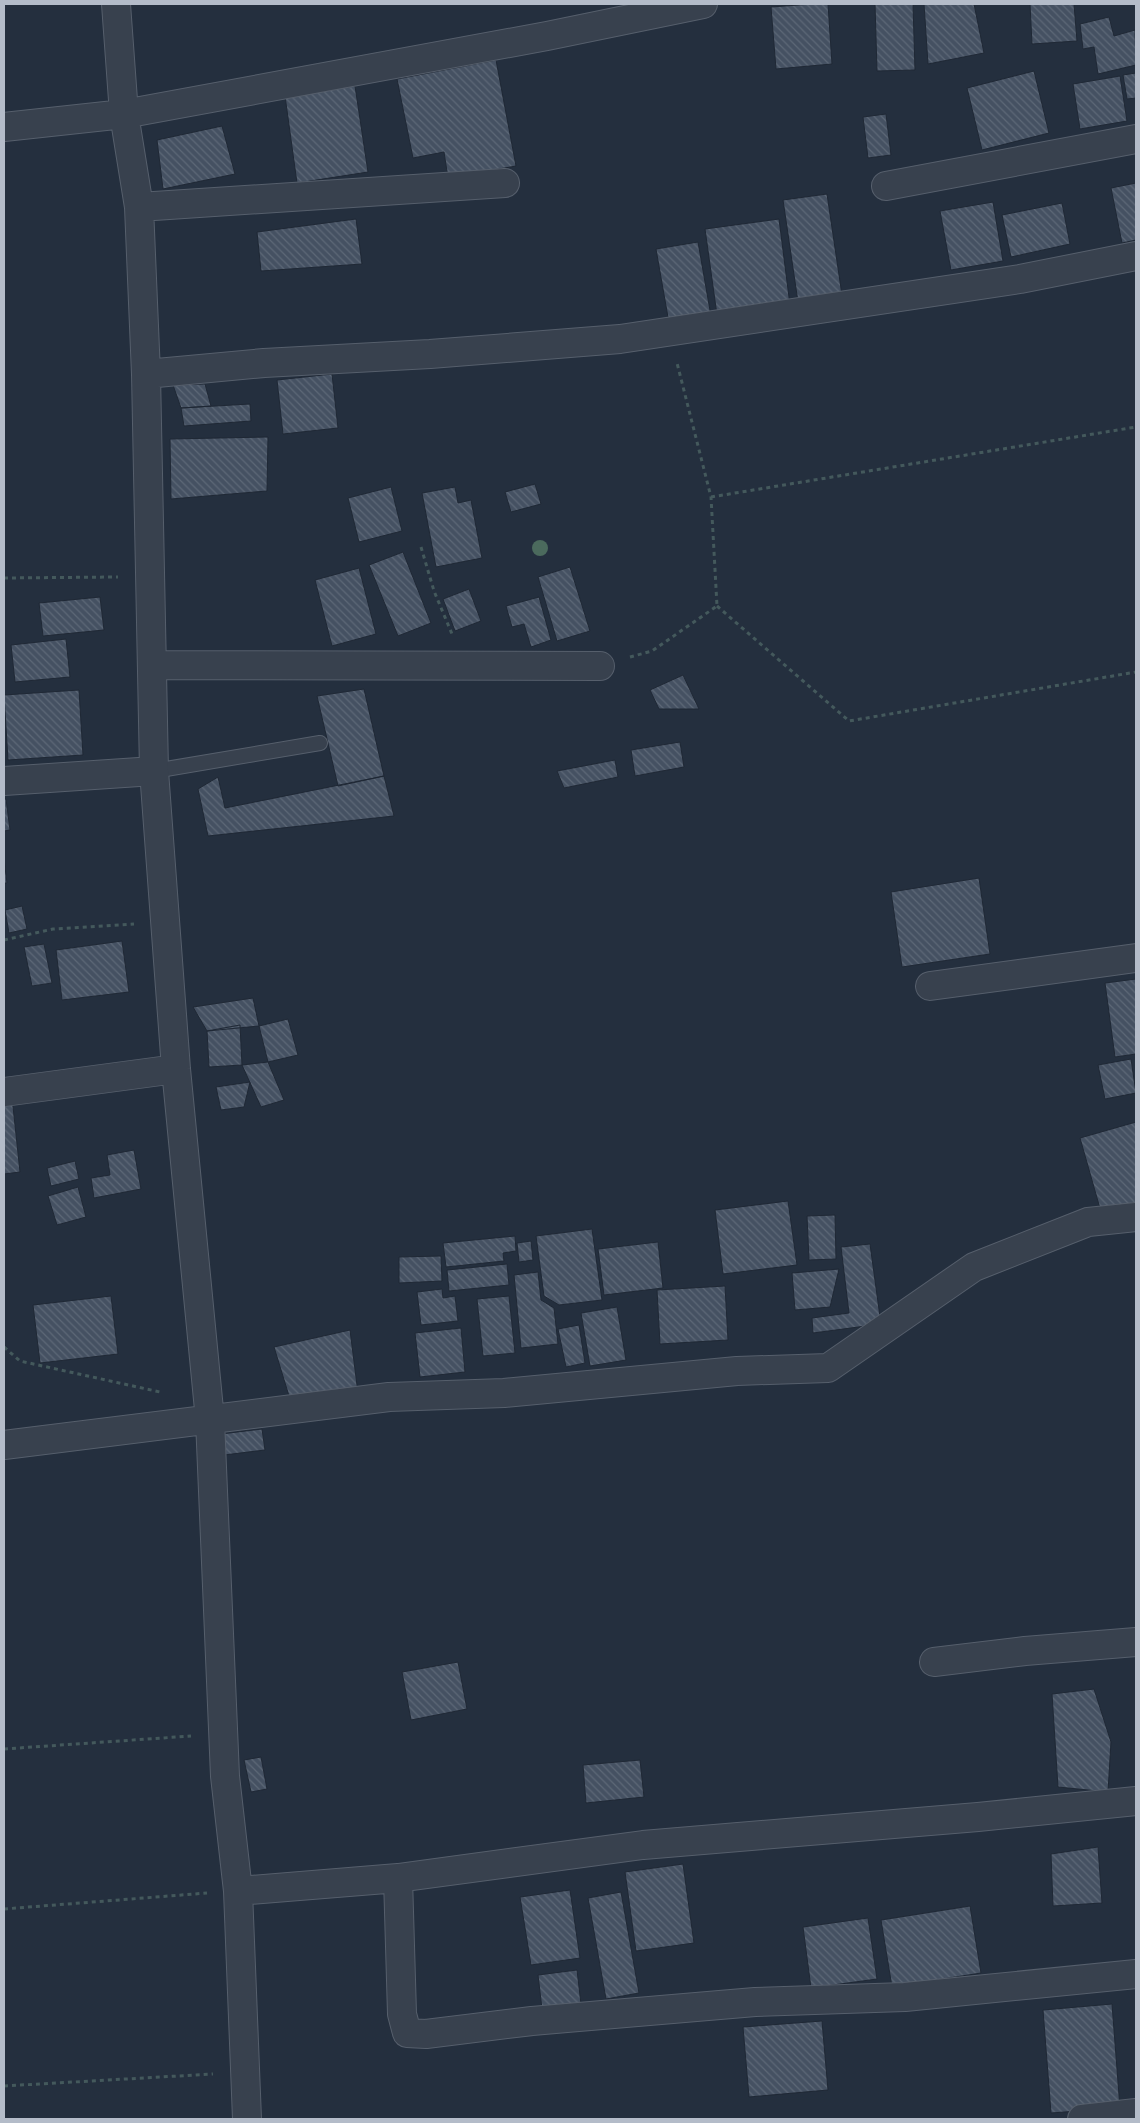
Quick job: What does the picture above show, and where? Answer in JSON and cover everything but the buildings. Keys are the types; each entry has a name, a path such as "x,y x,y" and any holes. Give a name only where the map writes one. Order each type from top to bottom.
{"street":[{"path":"116,4 124,114 139,207 146,374 154,771 176,1069 198,1421 224,1734 225,1776 238,1891 247,2119"},
{"path":"4,127 124,114 547,36 703,4"},
{"path":"886,186 1136,138"},
{"path":"139,207 505,183"},
{"path":"146,374 264,363 430,354 620,339 1020,279 1136,256"},
{"path":"152,665 600,666"},
{"path":"4,781 154,771"},
{"path":"930,986 1136,958"},
{"path":"4,1092 176,1069"},
{"path":"4,1445 389,1397 504,1393 737,1371 828,1368 974,1267 1088,1222 1136,1217"},
{"path":"934,1662 1025,1651 1136,1642"},
{"path":"238,1891 398,1878 643,1845 978,1817 1136,1801"},
{"path":"398,1878 402,2014 407,2032 426,2034 532,2021 754,2002 905,1997 1136,1974"},
{"path":"1082,2119 1136,2113"}],"lane":[{"path":"154,771 320,743"}],"path":[{"path":"670,331 711,497 717,606 850,721 1136,672"},
{"path":"711,497 1136,427"},
{"path":"421,547 434,590 459,649 462,665"},
{"path":"4,578 151,576"},
{"path":"600,666 652,651 717,606"},
{"path":"4,940 53,929 166,923"},
{"path":"4,1347 20,1361 159,1392 198,1421"},
{"path":"4,1749 224,1734"},
{"path":"4,1909 238,1891"},
{"path":"4,2086 246,2072"}]}
